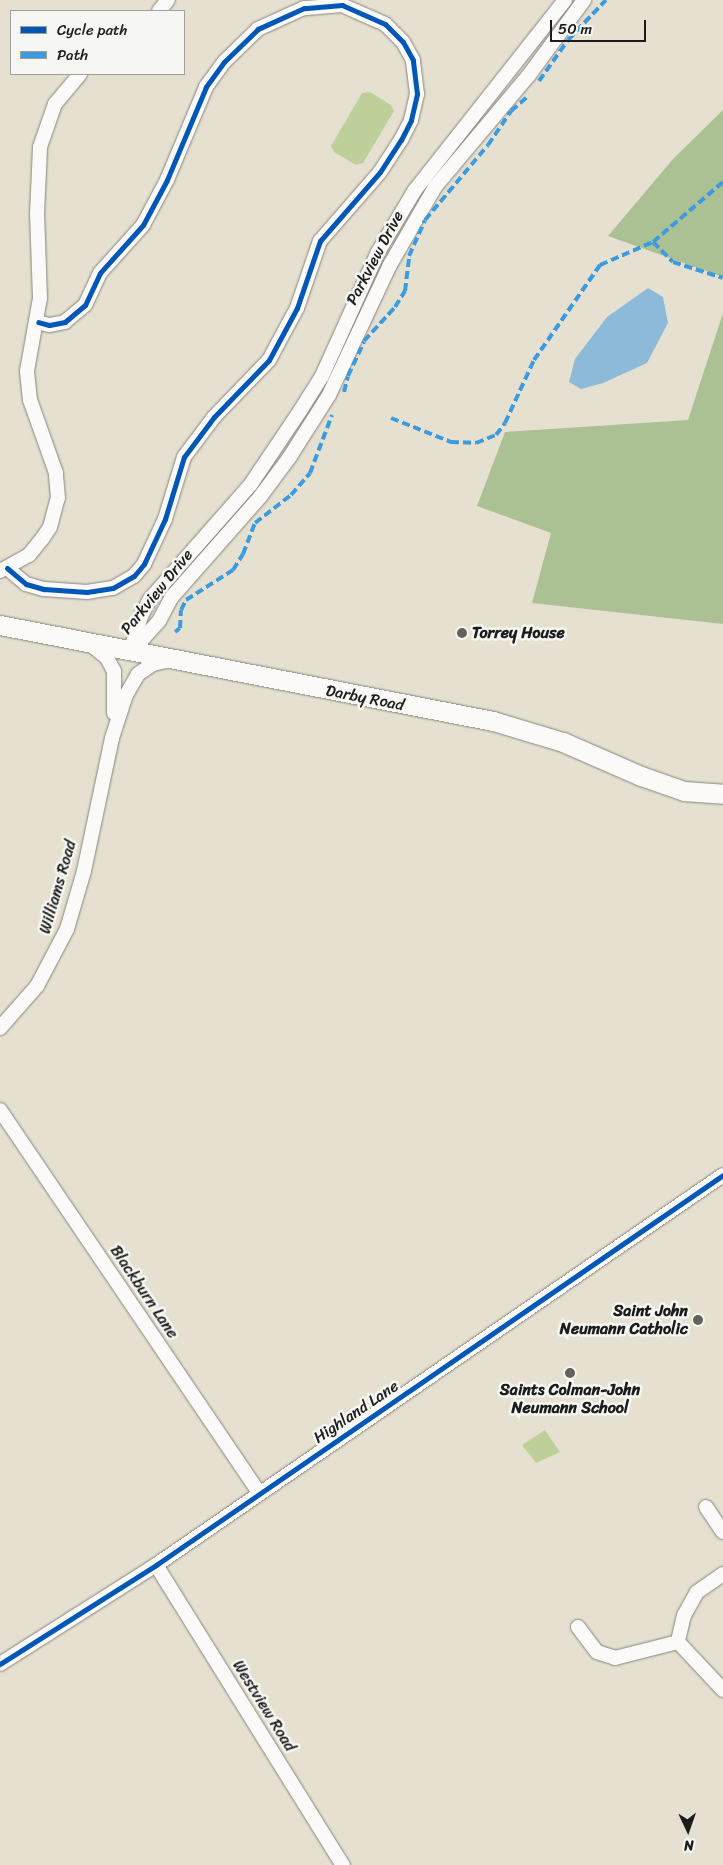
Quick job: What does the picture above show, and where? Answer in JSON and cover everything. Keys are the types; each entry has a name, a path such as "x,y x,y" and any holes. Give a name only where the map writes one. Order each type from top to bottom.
{"main road":[{"name":"Darby Road","path":"0,625 130,653 492,721 563,742 641,776 684,791 723,794"}],"street":[{"path":"160,10 168,0"},
{"name":"Parkview Drive","path":"130,653 140,616 150,598 233,505 286,435 312,392 396,218 434,162 510,73 565,0"},
{"name":"Parkview Drive","path":"130,653 159,620 171,598 244,516 289,458 326,400 390,265 435,187 522,82 584,0"},
{"path":"38,322 49,326 65,322 85,304 100,273 143,225 167,180 206,87 224,62 258,29 292,12 328,5 354,8 394,31 409,51 415,72 417,94 411,120 380,172 320,240 297,308 269,360 214,417 184,457 165,519 144,564 134,576 114,588 87,592 26,584 4,569 29,555 42,539 50,527 58,498 55,468 28,392 27,371 38,322 40,146 54,104 79,75"},
{"path":"510,73 522,82"},
{"path":"312,392 326,400"},
{"path":"233,505 244,516"},
{"name":"Williams Road","path":"90,644 107,658 114,671 116,690 112,738"},
{"name":"Williams Road","path":"0,1028 37,986 67,929 84,871 112,738 126,695 138,674 153,664 170,660"},
{"name":"Blackburn Lane","path":"0,1110 259,1493"},
{"name":"Highland Lane","path":"0,1664 156,1565 723,1175"},
{"path":"706,1507 723,1532"},
{"name":"Westview Road","path":"156,1565 342,1865"},
{"path":"678,1642 684,1615 697,1592 723,1574"},
{"path":"578,1627 597,1652 615,1658 678,1642"},
{"path":"678,1642 723,1690"}],"green space":[{"path":"370,92 391,105 394,111 363,163 356,165 334,152 331,146 362,93"},
{"path":"723,110 723,277 608,236 673,159"},
{"path":"723,313 723,624 532,603 551,533 477,506 505,432 688,420"},
{"path":"545,1430 560,1452 536,1463 522,1445"}],"water":[{"path":"648,288 663,297 668,323 647,363 603,383 581,389 569,382 575,359 607,317"}],"marked path":[{"path":"539,81 568,40 606,0"},
{"path":"344,392 348,376 364,341 395,307 405,291 409,256 425,220 488,145 511,111 527,97"},
{"path":"391,418 451,442 476,443 496,435 505,423 534,360 600,265 653,242 723,182"},
{"path":"653,242 673,262 723,278"},
{"path":"175,632 180,628 181,610 186,600 233,570 243,554 255,523 291,495 310,473 332,415"}],"cycle path":[{"path":"7,568 26,584 44,589 87,592 113,588 134,576 144,564 165,519 184,457 214,417 269,360 297,308 320,241 380,172 401,140 411,120 417,94 413,60 403,42 385,24 342,5 304,8 258,29 224,62 206,87 167,180 143,225 100,273 85,305 65,322 49,325 38,322"},
{"path":"0,1664 156,1565 723,1175"}],"place":[{"name":"Torrey House","path":"462,633"},
{"name":"Saint John Neumann Catholic","path":"698,1320"},
{"name":"Saints Colman-John Neumann School","path":"570,1373"}]}
